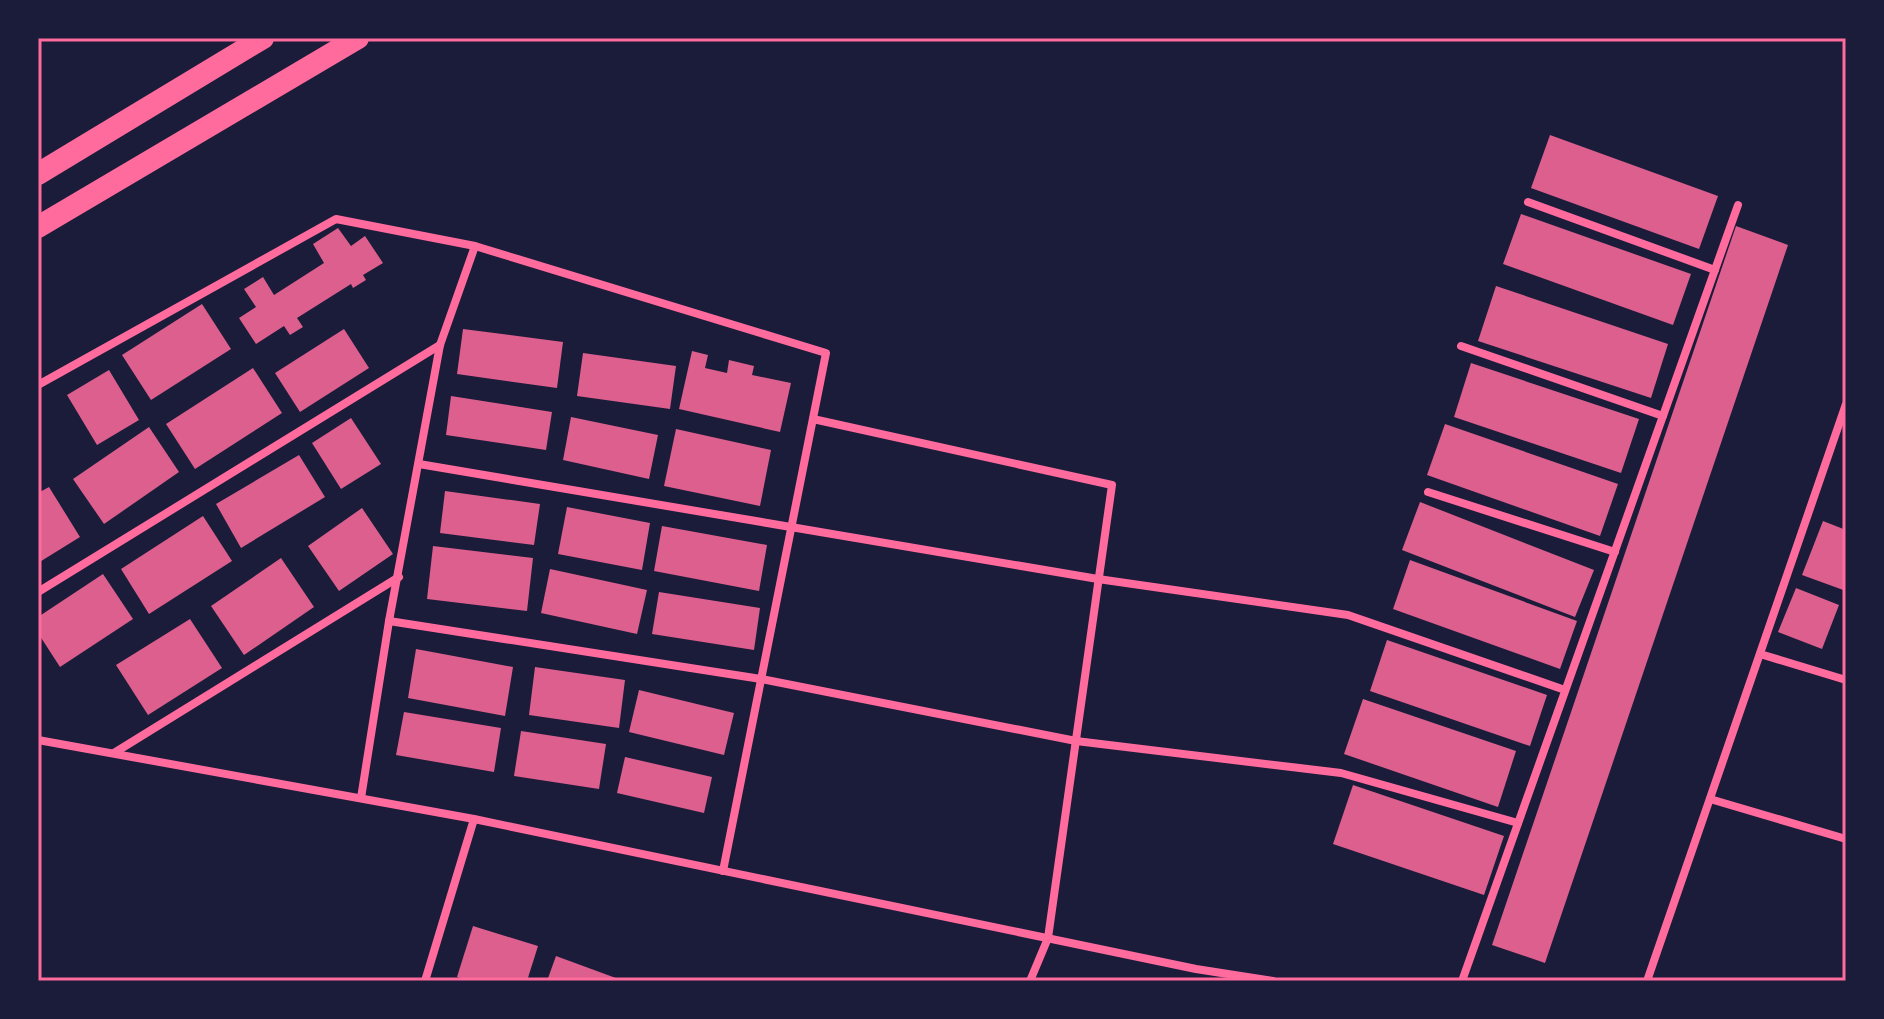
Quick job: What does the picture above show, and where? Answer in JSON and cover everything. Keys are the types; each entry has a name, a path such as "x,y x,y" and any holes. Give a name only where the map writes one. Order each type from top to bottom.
{"highway":[{"path":"38,174 263,38"},
{"path":"38,227 358,38"}],"street":[{"path":"1528,202 1715,270"},
{"path":"1462,981 1738,205"},
{"path":"38,385 336,219 475,246 826,353 723,871"},
{"path":"361,798 389,621 440,345 475,246"},
{"path":"38,592 440,345"},
{"path":"1461,346 1663,416"},
{"path":"1647,981 1846,404"},
{"path":"813,419 1112,485 1048,938 1030,981"},
{"path":"419,464 1098,579 1348,615 1565,690"},
{"path":"1428,492 1615,552"},
{"path":"113,753 399,577"},
{"path":"389,621 761,679 1076,741 1341,773 1518,823"},
{"path":"1760,654 1846,680"},
{"path":"38,740 474,819 1196,969 1273,981"},
{"path":"1710,799 1846,839"},
{"path":"425,981 474,819"},
{"path":"1191,981 1196,969"}],"building":[{"path":"1550,135 1718,196 1699,249 1531,188"},
{"path":"1521,214 1691,274 1673,325 1503,264"},
{"path":"1736,226 1788,245 1545,963 1492,945"},
{"path":"338,228 351,246 365,236 383,263 363,275 366,280 353,288 351,284 297,318 303,327 290,335 284,326 256,344 239,318 256,307 244,289 263,277 274,295 324,263 313,244"},
{"path":"1496,286 1668,344 1651,398 1478,341"},
{"path":"202,304 231,349 151,400 122,355"},
{"path":"344,329 369,368 300,412 275,373"},
{"path":"463,329 563,342 557,388 457,374"},
{"path":"692,351 708,355 705,368 727,373 729,360 754,366 752,375 791,383 780,432 679,409"},
{"path":"583,353 676,366 670,409 577,396"},
{"path":"1471,363 1639,419 1621,473 1454,417"},
{"path":"253,368 282,413 195,469 166,424"},
{"path":"109,370 139,420 97,445 67,395"},
{"path":"451,396 552,412 546,450 446,435"},
{"path":"571,417 658,435 649,479 563,460"},
{"path":"351,418 381,464 341,489 312,443"},
{"path":"1445,424 1618,484 1600,536 1427,475"},
{"path":"149,427 179,472 104,524 73,479"},
{"path":"676,429 771,450 760,506 664,486"},
{"path":"299,455 325,497 241,548 216,504"},
{"path":"49,487 80,537 38,563 38,493"},
{"path":"445,491 540,504 534,545 440,533"},
{"path":"1420,502 1594,570 1575,617 1402,550"},
{"path":"567,507 650,523 642,570 558,554"},
{"path":"362,508 393,554 339,591 308,546"},
{"path":"203,516 232,561 149,614 121,569"},
{"path":"1823,521 1846,530 1846,591 1802,575"},
{"path":"662,526 767,545 759,591 654,571"},
{"path":"433,546 533,558 527,611 427,599"},
{"path":"281,558 314,607 244,655 211,606"},
{"path":"1410,560 1577,621 1560,669 1393,609"},
{"path":"550,569 647,590 637,634 541,613"},
{"path":"103,574 133,619 60,667 38,633 38,617"},
{"path":"1796,588 1839,605 1822,649 1778,632"},
{"path":"659,592 760,608 754,650 652,634"},
{"path":"190,619 222,668 148,715 116,665"},
{"path":"1387,640 1547,695 1530,746 1370,691"},
{"path":"416,649 513,667 505,716 408,698"},
{"path":"535,667 625,680 619,728 529,715"},
{"path":"639,690 734,713 724,755 629,732"},
{"path":"1363,699 1516,751 1498,807 1344,754"},
{"path":"404,712 501,728 494,772 396,755"},
{"path":"521,731 606,744 599,789 514,776"},
{"path":"625,757 712,777 704,813 617,793"},
{"path":"1353,785 1504,836 1484,895 1333,844"},
{"path":"473,926 538,946 527,981 467,981 457,977"},
{"path":"556,956 624,981 547,981"}]}
